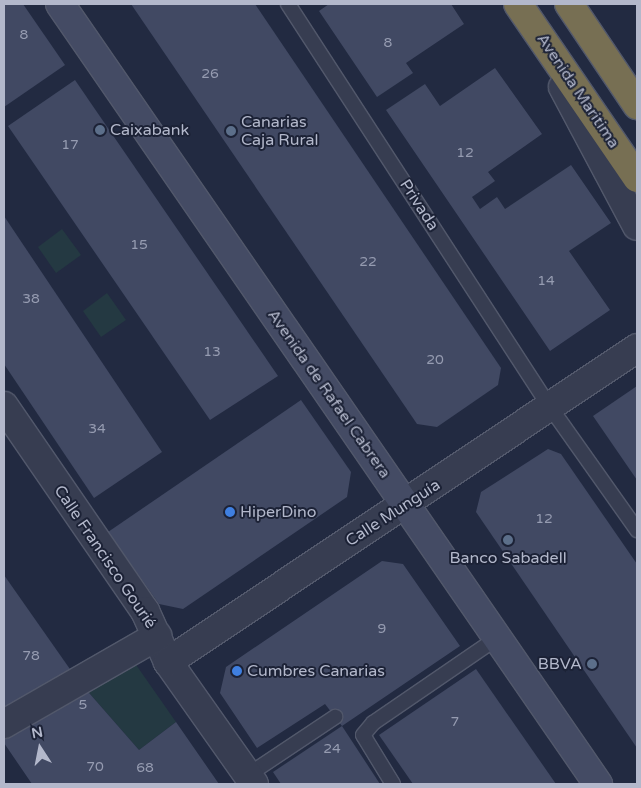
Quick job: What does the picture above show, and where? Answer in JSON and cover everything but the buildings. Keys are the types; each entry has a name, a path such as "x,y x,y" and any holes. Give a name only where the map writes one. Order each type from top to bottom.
{"highway":[{"path":"569,4 637,105"},
{"name":"Avenida Maritima","path":"520,7 637,178"}],"street":[{"name":"Avenida de Rafael Cabrera","path":"60,4 598,784"},
{"path":"520,7 637,226"},
{"path":"628,356 637,335"},
{"name":"Calle Munguía","path":"168,662 406,506 628,356"},
{"name":"Calle Francisco Gourié","path":"5,412 158,636 168,662 251,780"},
{"path":"4,724 158,636"}],"lane":[{"name":"Privada","path":"288,4 550,407 637,530"},
{"path":"393,784 362,735 373,723 497,638"},
{"path":"251,780 335,717"}],"shaded area":[{"path":"62,229 81,255 56,273 38,247"},
{"path":"107,293 126,320 101,337 83,311"},
{"path":"132,659 176,722 139,750 83,686"}],"place":[{"name":"Caixabank","path":"100,130"},
{"name":"Canarias Caja Rural","path":"231,131"},
{"name":"HiperDino","path":"230,512"},
{"name":"Banco Sabadell","path":"508,540"},
{"name":"BBVA","path":"592,664"},
{"name":"Cumbres Canarias","path":"237,671"}]}
